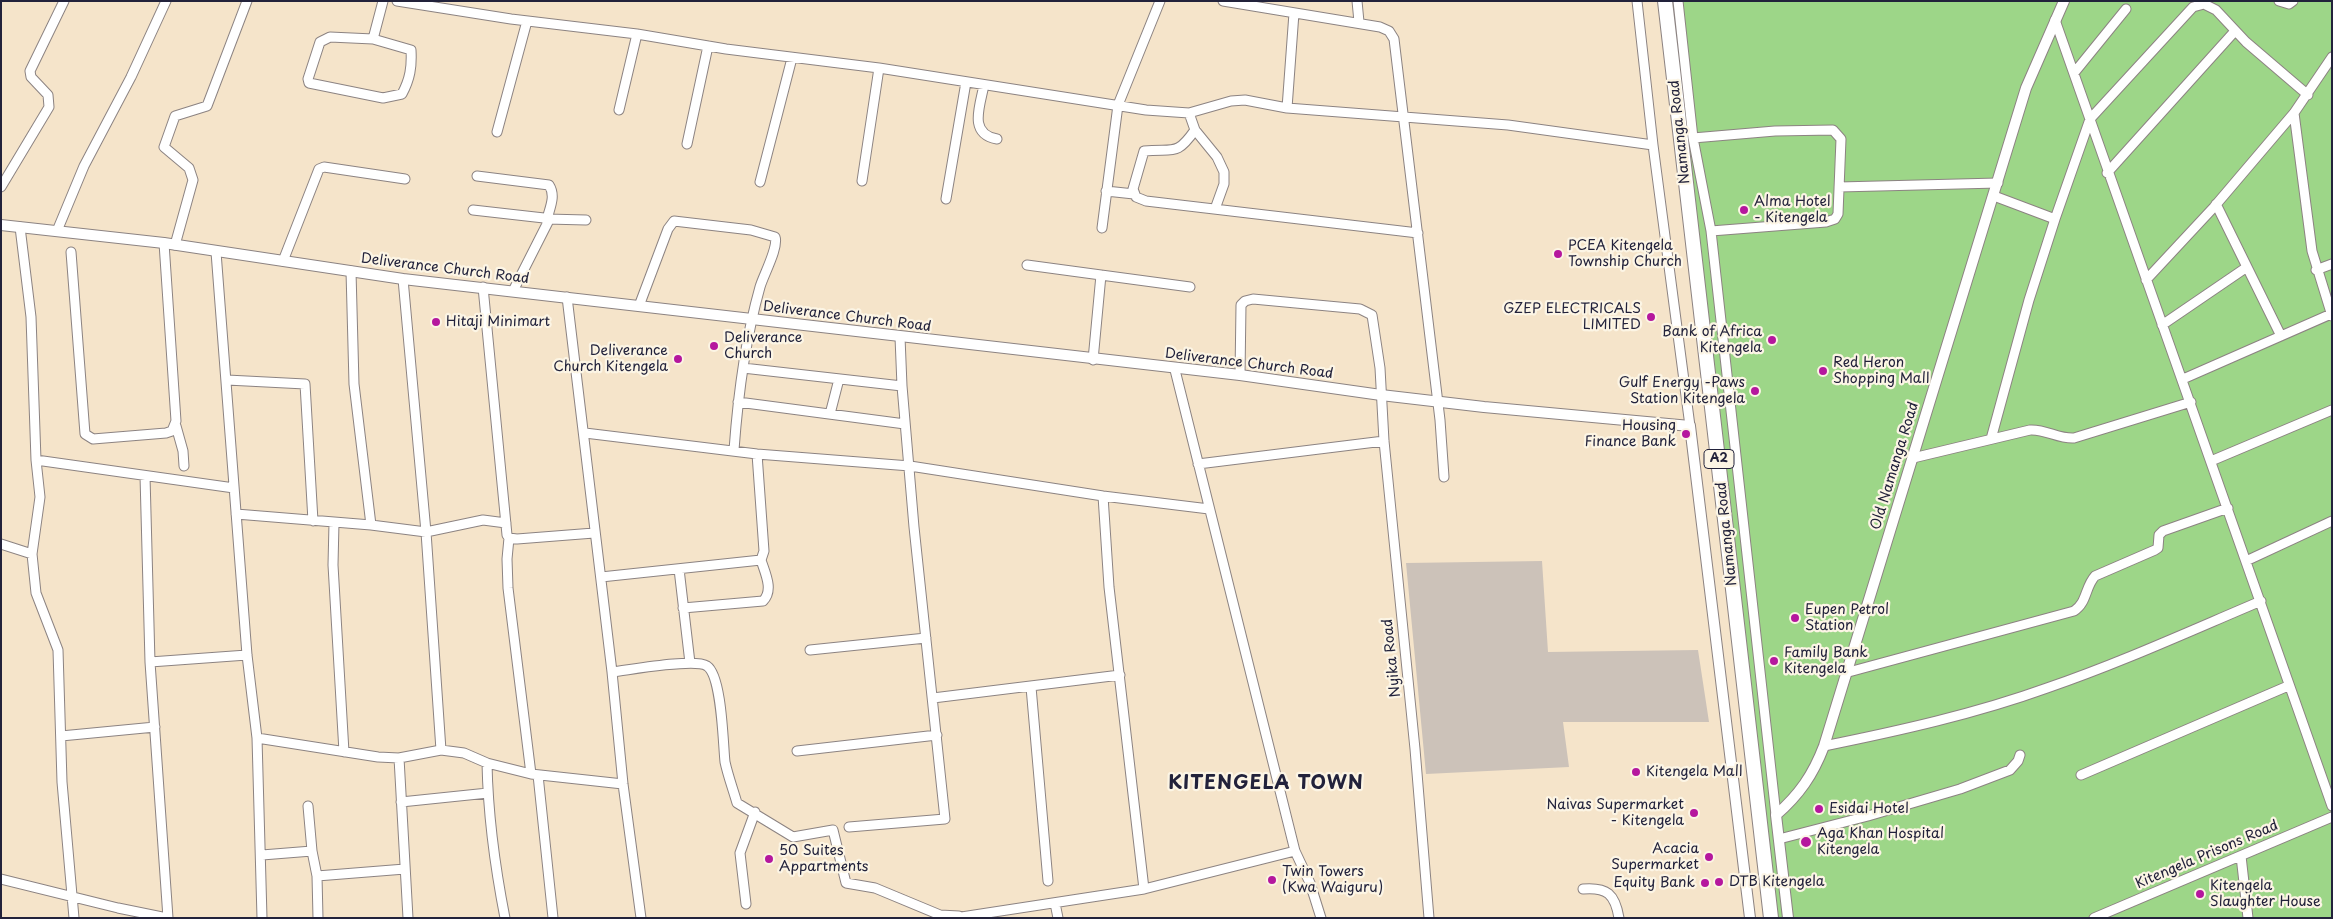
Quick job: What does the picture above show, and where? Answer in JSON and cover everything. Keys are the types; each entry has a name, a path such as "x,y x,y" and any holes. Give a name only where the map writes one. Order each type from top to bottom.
{"highway":[{"name":"Namanga Road","path":"1665,1 1771,918"}],"street":[{"path":"1,188 49,107 48,95 30,77 30,71 64,1"},
{"path":"58,231 84,166 131,77 166,1"},
{"path":"175,245 193,180 189,168 164,146 175,116 207,106 247,1"},
{"path":"373,39 383,1"},
{"path":"397,1 526,21 637,34 792,58 879,68 1118,105 1188,113 1231,101 1246,100 1287,108 1404,118 1462,120 1653,145"},
{"path":"1102,228 1118,105 1160,1"},
{"path":"1223,1 1359,22 1389,30 1394,39 1418,233 1444,477"},
{"path":"1357,1 1359,22"},
{"path":"1637,1 1653,145 1671,264 1750,918"},
{"path":"1678,1 1693,138 1711,231 1788,918"},
{"name":"Old Namanga Road","path":"1776,815 1804,787 1814,771 1824,746 2026,88 2064,1"},
{"path":"2279,1 2289,4 2293,1"},
{"path":"1991,439 2026,308 2090,119 2193,6 2198,4 2210,6 2221,14 2235,31 2308,95"},
{"path":"2074,73 2126,9"},
{"path":"1287,108 1294,13"},
{"path":"2055,20 2261,600 2288,686 2332,806"},
{"path":"497,132 526,21"},
{"path":"2108,173 2235,31"},
{"path":"619,110 637,34"},
{"path":"330,37 373,39 411,50 412,64 409,80 402,94 383,98 309,84 308,79 320,42 330,37"},
{"path":"687,144 708,46"},
{"path":"2146,280 2216,204 2294,113 2332,57"},
{"path":"760,182 792,58"},
{"path":"862,181 879,68"},
{"path":"946,199 966,82"},
{"path":"984,85 977,119 978,126 989,137 998,139"},
{"path":"1188,113 1195,130 1217,157 1224,172 1224,184 1215,208"},
{"path":"2182,379 2331,315 2316,270 2307,223 2294,113"},
{"path":"1134,194 1136,173 1144,151 1176,150 1184,144 1195,130"},
{"path":"1693,138 1775,130 1834,130 1841,138 1838,214 1831,222 1711,231"},
{"path":"283,262 319,169 324,168 405,179"},
{"path":"478,176 549,185 553,191 547,219 548,225 513,291"},
{"path":"1839,187 1998,183"},
{"path":"1106,191 1134,194 1136,197 1146,201 1418,233"},
{"path":"1994,196 2055,220"},
{"path":"2216,204 2281,336"},
{"path":"473,210 547,219 586,220"},
{"path":"639,306 668,229 674,221 751,230 775,237 776,246 762,280 750,320 738,402 734,450"},
{"name":"Deliverance Church Road","path":"1,225 164,243 403,279 1175,370 1240,375 1484,407 1690,426"},
{"path":"20,227 31,317 36,460 40,497 32,554 36,593 58,650 62,782 74,918"},
{"path":"164,243 176,426 183,451 184,466"},
{"path":"71,252 85,434 93,439 166,433 176,426"},
{"path":"216,252 246,655 257,738 262,855 262,918"},
{"path":"2316,270 2332,264"},
{"path":"1027,265 1190,287"},
{"path":"2162,325 2247,267"},
{"path":"350,271 354,384 371,525"},
{"path":"1093,360 1100,275"},
{"path":"403,279 426,532 441,750"},
{"path":"483,288 509,538 507,559 508,588 535,774 553,918"},
{"path":"567,297 585,433 594,533 612,672 623,784 641,918"},
{"name":"Nyika Road","path":"1240,375 1241,305 1245,301 1253,298 1360,309 1369,312 1374,320 1429,918"},
{"path":"849,827 945,818 905,424 900,337"},
{"path":"743,368 902,386"},
{"path":"1175,370 1295,851 1310,883 1320,918"},
{"path":"830,414 839,379"},
{"path":"227,380 305,384 313,521"},
{"path":"738,402 905,424"},
{"path":"1912,458 2030,430 2039,430 2065,438 2074,438 2191,402"},
{"path":"2211,462 2332,410"},
{"path":"585,433 756,454 910,466 1103,496 1209,509"},
{"path":"1716,435 1733,433"},
{"path":"1198,464 1384,441"},
{"path":"683,608 762,601 768,596 769,589 761,560 764,551 756,454"},
{"path":"36,460 234,488"},
{"path":"1,879 167,918 150,662 145,476"},
{"path":"1103,496 1109,587 1144,889"},
{"path":"1845,673 2074,611 2082,604 2090,582 2095,576 2155,550 2163,531 2228,508"},
{"path":"236,514 371,525 426,532 483,520 506,523"},
{"path":"2246,561 2332,521"},
{"path":"334,523 334,565 344,752"},
{"path":"509,538 594,533"},
{"path":"1,544 32,554"},
{"path":"601,577 761,560"},
{"path":"678,568 690,663"},
{"path":"1733,588 1750,583"},
{"path":"1824,746 1883,734 2046,689 2126,658 2261,600"},
{"path":"810,650 926,638"},
{"path":"150,662 246,655"},
{"path":"612,672 690,663 706,666 713,674 721,710 726,763 737,802 794,837 833,830 846,884 875,888 940,915 957,917 1144,889 1295,851"},
{"path":"933,698 1120,675"},
{"path":"2081,775 2288,686"},
{"path":"1031,687 1048,881"},
{"path":"61,736 155,727"},
{"path":"797,751 937,735"},
{"path":"257,738 344,752 399,758 441,750 464,753 487,763 535,774 623,784"},
{"path":"1779,839 1868,816 1960,789 2010,770 2018,761 2020,755"},
{"path":"399,758 408,918"},
{"path":"487,763 488,793 498,883 505,918"},
{"path":"401,802 488,793"},
{"path":"308,806 312,851 317,876 318,918"},
{"path":"746,904 740,853 755,812"},
{"name":"Kitengela Prisons Road","path":"2094,918 2332,817"},
{"path":"262,855 312,851"},
{"path":"2240,856 2248,918"},
{"path":"317,876 405,869"},
{"path":"1583,889 1596,888 1607,892 1616,904 1619,918"},
{"path":"1055,903 1058,918"}],"shaded area":[{"path":"1542,561 1548,652 1698,650 1709,722 1563,722 1569,767 1426,774 1406,563"}],"green space":[{"path":"1665,1 2332,1 2332,918 1771,918"}],"place":[{"name":"Alma Hotel - Kitengela","path":"1744,210"},
{"name":"PCEA Kitengela Township Church","path":"1558,254"},
{"name":"GZEP ELECTRICALS LIMITED","path":"1651,317"},
{"name":"Hitaji Minimart","path":"436,322"},
{"name":"Bank of Africa Kitengela","path":"1772,340"},
{"name":"Deliverance Church","path":"714,346"},
{"name":"Deliverance Church Kitengela","path":"678,359"},
{"name":"Red Heron Shopping Mall","path":"1823,371"},
{"name":"Gulf Energy -Paws Station Kitengela","path":"1755,391"},
{"name":"Housing Finance Bank","path":"1686,434"},
{"name":"Eupen Petrol Station","path":"1795,618"},
{"name":"Family Bank Kitengela","path":"1774,661"},
{"name":"Kitengela Mall","path":"1636,772"},
{"name":"Esidai Hotel","path":"1819,809"},
{"name":"Naivas Supermarket - Kitengela","path":"1694,813"},
{"name":"Aga Khan Hospital Kitengela","path":"1806,842"},
{"name":"Acacia Supermarket","path":"1709,857"},
{"name":"50 Suites Appartments","path":"769,859"},
{"name":"Twin Towers (Kwa Waiguru)","path":"1272,880"},
{"name":"DTB Kitengela","path":"1719,882"},
{"name":"Equity Bank","path":"1705,883"},
{"name":"Kitengela Slaughter House","path":"2200,894"}],"district":[{"name":"KITENGELA TOWN","path":"1266,784"}]}
